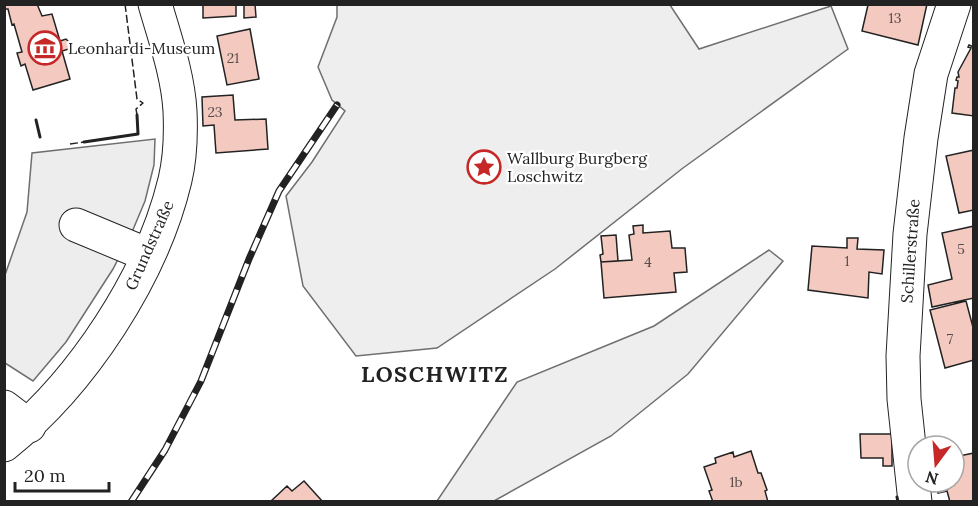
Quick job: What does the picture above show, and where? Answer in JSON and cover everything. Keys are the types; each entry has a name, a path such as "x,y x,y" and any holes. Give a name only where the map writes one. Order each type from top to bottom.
{"street":[{"name":"Grundstraße","path":"13,426 60,394 89,355 117,314 165,217 176,177 180,141 180,110 171,62 155,4"},
{"name":"Schillerstraße","path":"915,501 904,399 903,356 911,224 931,74 954,4"},
{"path":"76,225 148,255"}],"shaded area":[{"path":"337,5 670,5 699,49 831,6 848,49 683,168 555,269 437,348 356,356 303,286 286,196 312,162 345,111 332,100 318,67 337,17"},
{"path":"155,139 154,165 145,201 132,232 113,269 66,342 33,381 5,363 5,275 27,212 32,153"},
{"path":"769,250 783,261 688,374 611,436 494,501 437,501 517,382 654,326"}],"building":[{"name":"Leonhardi-Museum","path":"4,4 37,4 42,16 52,14 60,41 66,39 69,42 69,49 62,51 70,79 33,90 25,64 21,66 17,53 22,52 14,24 12,25 8,9 4,9"},
{"path":"203,4 236,4 236,16 203,18"},
{"path":"244,4 255,4 256,17 244,18"},
{"path":"866,4 927,4 918,45 862,31 868,5"},
{"path":"250,29 259,79 227,85 217,36"},
{"path":"969,45 974,47 974,116 952,113 958,72 971,48 968,47"},
{"path":"233,95 235,120 266,119 268,149 216,153 214,125 203,126 202,97"},
{"path":"974,150 974,210 959,213 946,156"},
{"path":"643,225 643,233 670,231 672,248 685,248 687,272 674,273 676,292 604,298 601,262 632,260 629,235 634,234 633,226"},
{"path":"974,226 974,298 932,307 928,285 952,279 942,233"},
{"path":"616,235 618,261 601,262 600,255 603,254 601,236"},
{"path":"847,238 858,238 857,249 884,250 882,274 869,272 868,298 808,290 812,246 847,248"},
{"path":"966,301 974,331 974,360 945,368 930,310"},
{"path":"860,434 892,434 892,466 883,466 883,458 861,458"},
{"path":"751,451 758,473 761,473 767,490 765,491 768,502 713,502 709,491 712,490 704,467 716,463 715,458 733,452 734,457"},
{"path":"974,453 974,502 950,502 948,494 966,494 966,455"},
{"path":"304,481 323,502 270,502 287,486 292,491"}],"railway":[{"path":"131,502 165,450 201,381 249,259 279,191 337,105"}],"fence":[{"path":"125,4 137,99 143,103 136,109 137,115"},
{"path":"70,144 84,142"}],"wall":[{"path":"84,142 138,134 137,115"},
{"path":"36,120 40,137"},
{"path":"897,497 898,502"}],"place":[{"name":"Leonhardi-Museum","path":"45,48"},
{"name":"Wallburg Burgberg Loschwitz","path":"484,167"}],"district":[{"name":"LOSCHWITZ","path":"435,374"}]}
